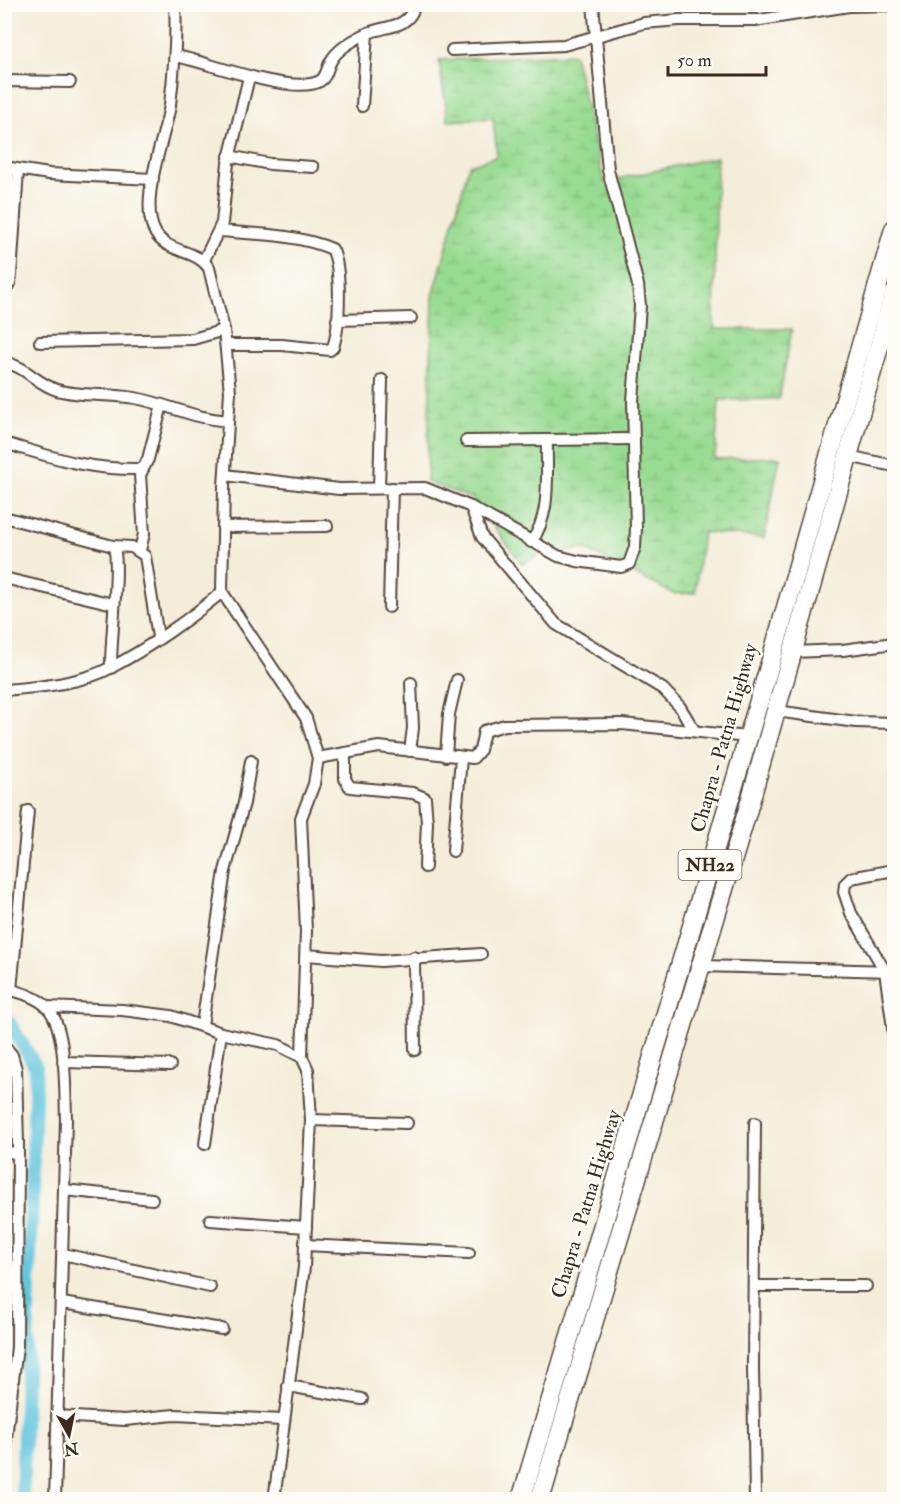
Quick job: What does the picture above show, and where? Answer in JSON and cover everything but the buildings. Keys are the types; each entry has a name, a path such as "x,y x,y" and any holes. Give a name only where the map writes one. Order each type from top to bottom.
{"highway":[{"name":"Chapra - Patna Highway","path":"521,1500 748,737 894,229"},
{"name":"Chapra - Patna Highway","path":"540,1500 776,711 894,294"}],"street":[{"path":"175,4 176,56 170,108 153,179 150,208 156,234 163,242 204,260 213,279 224,330 230,392 222,592 306,718 318,758 314,784 301,818 306,899 302,1057 308,1070 311,1088 305,1245 274,1500"},
{"path":"176,56 208,62 249,77 277,82 317,82 325,75 335,55 367,34 402,25 413,13 415,4"},
{"path":"225,475 339,489 425,488 471,507 558,556 621,567 629,564 635,547 636,528 633,401 640,306 638,285 608,170 593,4"},
{"path":"452,50 564,45 644,23 679,20 760,20 849,6 894,5"},
{"path":"362,105 367,34"},
{"path":"204,260 219,231 229,156 249,77"},
{"path":"4,81 70,82"},
{"path":"229,156 270,164 313,167"},
{"path":"4,167 18,170 153,179"},
{"path":"4,290 11,275 18,170"},
{"path":"219,231 288,237 333,249 338,264 336,340 330,350 282,345 226,345"},
{"path":"337,320 411,318"},
{"path":"40,342 193,339 224,330"},
{"path":"4,362 17,365 40,382 63,392 122,396 162,405 188,415 228,421"},
{"path":"379,488 382,380"},
{"path":"158,637 147,565 140,550 144,534 141,470 148,459 162,405"},
{"path":"466,441 634,439"},
{"path":"531,542 539,532 544,511 547,440"},
{"path":"4,443 79,466 106,470 141,470"},
{"path":"848,456 894,466"},
{"path":"389,607 392,488"},
{"path":"471,507 475,523 487,544 556,624 663,689 680,707 694,730"},
{"path":"4,517 113,546 140,550"},
{"path":"223,527 327,526"},
{"path":"111,668 113,604 117,572 113,546"},
{"path":"4,578 113,604"},
{"path":"4,690 75,680 111,668 222,592"},
{"path":"792,652 835,651 894,643"},
{"path":"446,756 449,714 457,680"},
{"path":"410,751 411,683"},
{"path":"776,711 856,722 894,723"},
{"path":"318,758 379,747 473,758 478,755 484,731 505,725 622,724 748,737"},
{"path":"345,753 345,779 350,787 413,793 425,798 427,823 425,867"},
{"path":"453,851 461,758"},
{"path":"202,1025 225,871 244,803 251,761"},
{"path":"28,811 8,989 23,993 47,1007 54,1018 63,1062 66,1120 55,1500"},
{"path":"894,870 851,878 845,884 844,892 851,913 890,971 894,1035"},
{"path":"306,955 381,961 481,954"},
{"path":"414,957 415,1050"},
{"path":"699,966 890,971"},
{"path":"47,1007 149,1012 202,1025 221,1033 278,1045 302,1057"},
{"path":"205,1144 221,1033"},
{"path":"4,1044 12,1055 16,1069 18,1153 17,1347 5,1449"},
{"path":"63,1062 170,1065"},
{"path":"311,1120 407,1123"},
{"path":"755,1123 753,1378 755,1500"},
{"path":"4,1152 18,1153"},
{"path":"64,1190 152,1199"},
{"path":"210,1220 306,1227"},
{"path":"305,1245 469,1253"},
{"path":"63,1254 210,1287"},
{"path":"755,1286 866,1286"},
{"path":"62,1303 222,1329"},
{"path":"288,1386 362,1399"},
{"path":"57,1416 125,1420 174,1415 283,1420"}],"green space":[{"path":"574,54 604,182 717,157 714,329 792,329 779,399 719,400 715,459 780,457 764,538 703,532 695,593 674,594 585,549 544,552 522,564 473,499 427,482 433,297 469,165 497,156 493,118 448,121 439,60"}],"waterway":[{"path":"4,1020 8,1021 36,1067 22,1500"}]}
